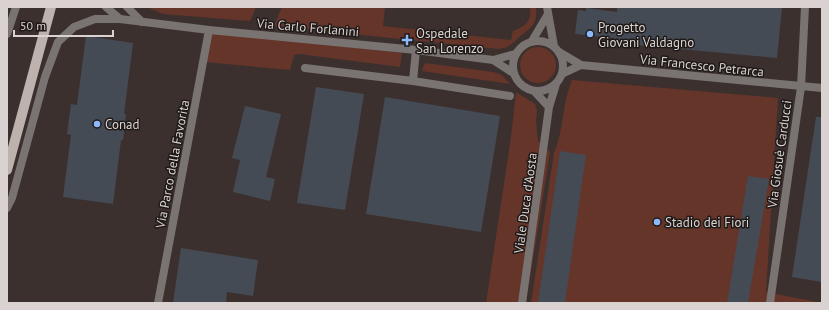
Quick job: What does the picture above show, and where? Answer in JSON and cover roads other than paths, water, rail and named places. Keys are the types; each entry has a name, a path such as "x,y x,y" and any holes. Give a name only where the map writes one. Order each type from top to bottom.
{"main road":[{"path":"7,170 51,7"}],"street":[{"path":"7,34 16,7"},
{"path":"106,7 120,19"},
{"path":"127,7 142,22"},
{"name":"Via Giosuè Carducci","path":"770,303 801,87 805,7"},
{"path":"532,41 548,11"},
{"path":"534,91 546,90 556,84 562,74 564,66 557,49 548,11"},
{"name":"Via Carlo Forlanini","path":"7,208 12,198 45,77 58,42 74,27 95,19 120,19 209,30 416,50 493,60"},
{"name":"Via Parco della Favorita","path":"158,303 209,30"},
{"path":"513,73 513,60 515,54 525,44 532,41 544,41 580,65 562,74"},
{"path":"413,81 416,50"},
{"path":"493,60 515,54"},
{"path":"493,60 513,73 521,85 534,91 549,107"},
{"name":"Via Francesco Petrarca","path":"580,65 822,88"},
{"path":"305,68 413,81 510,96"},
{"name":"Viale Duca d'Aosta","path":"522,303 549,107 556,84"}],"place":[{"name":"Progetto Giovani Valdagno","path":"590,34"},
{"name":"Ospedale San Lorenzo","path":"407,40"},
{"name":"Conad","path":"97,124"},
{"name":"Stadio dei Fiori","path":"657,222"}]}
